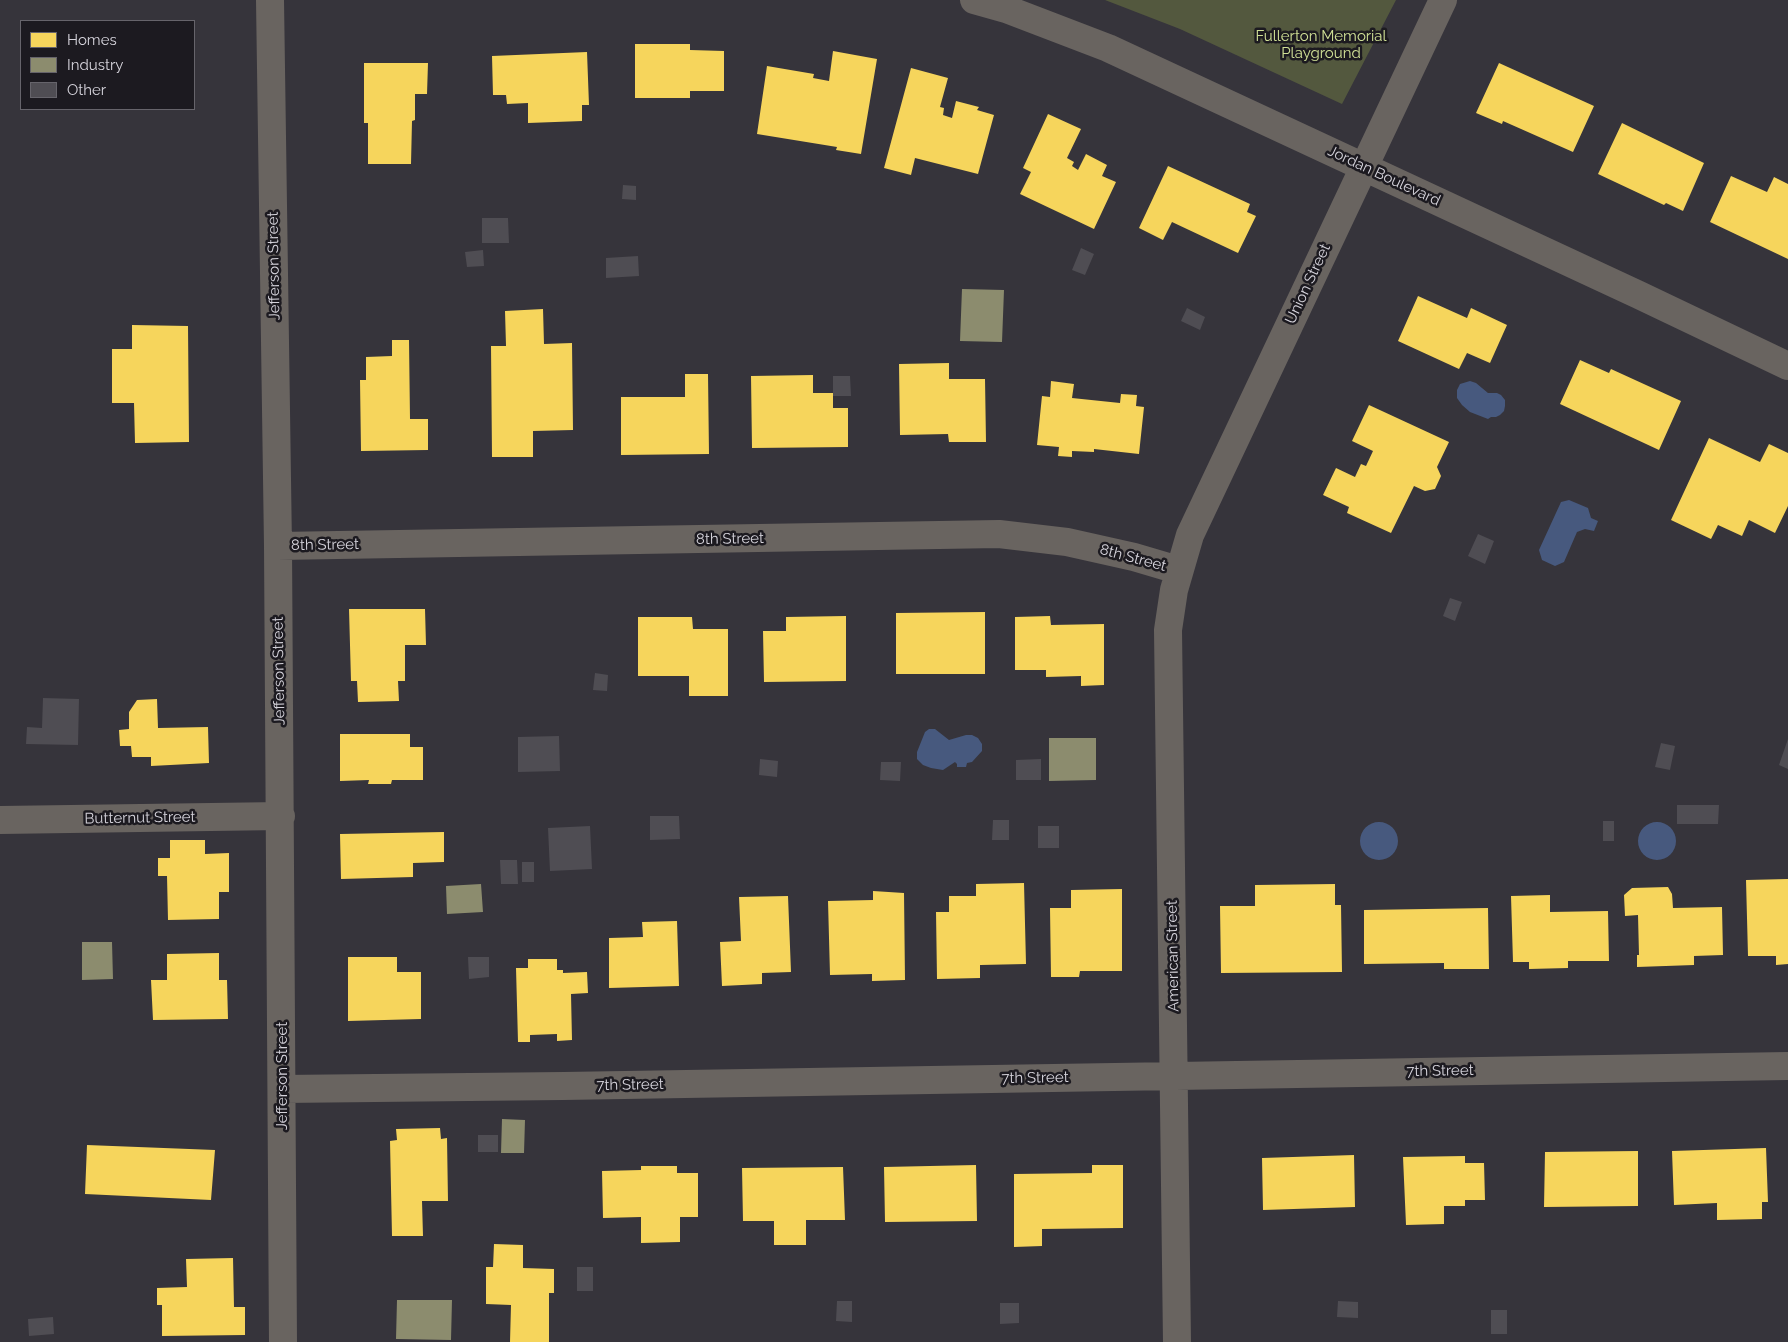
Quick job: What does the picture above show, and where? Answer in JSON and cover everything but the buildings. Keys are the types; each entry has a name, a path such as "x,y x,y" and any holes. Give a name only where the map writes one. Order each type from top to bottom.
{"street":[{"name":"Jefferson Street","path":"270,0 278,546 283,1342"},
{"name":"Jordan Boulevard","path":"974,0 1006,9 1108,48 1364,166 1788,366"},
{"name":"Union Street","path":"1178,570 1190,535 1443,0"},
{"name":"8th Street","path":"278,546 999,534 1067,542 1134,557 1178,570"},
{"name":"American Street","path":"1178,570 1168,630 1178,1342"},
{"name":"Butternut Street","path":"0,820 280,816"},
{"name":"7th Street","path":"282,1089 582,1086 1788,1066"}],"green space":[{"name":"Fullerton Memorial Playground","path":"1105,0 1396,0 1342,104 1180,29"}],"water":[{"path":"1470,381 1476,383 1488,393 1501,395 1505,400 1505,406 1504,411 1500,415 1488,419 1470,412 1462,405 1457,398 1457,390 1460,384"},
{"path":"1569,500 1588,508 1591,518 1598,521 1594,531 1585,529 1577,532 1564,562 1555,566 1542,560 1539,550 1561,502"},
{"path":"929,729 935,729 949,740 972,735 978,738 982,744 982,751 972,762 967,763 966,767 957,767 955,762 943,770 923,765 917,759 917,752 925,732"},
{"path":"1379,822 1393,827 1398,841 1393,855 1379,860 1365,855 1360,841 1365,827"},
{"path":"1657,822 1664,823 1670,828 1675,834 1675,848 1670,854 1664,859 1657,860 1650,859 1644,854 1639,848 1638,841 1639,834 1644,828 1650,823"}]}
